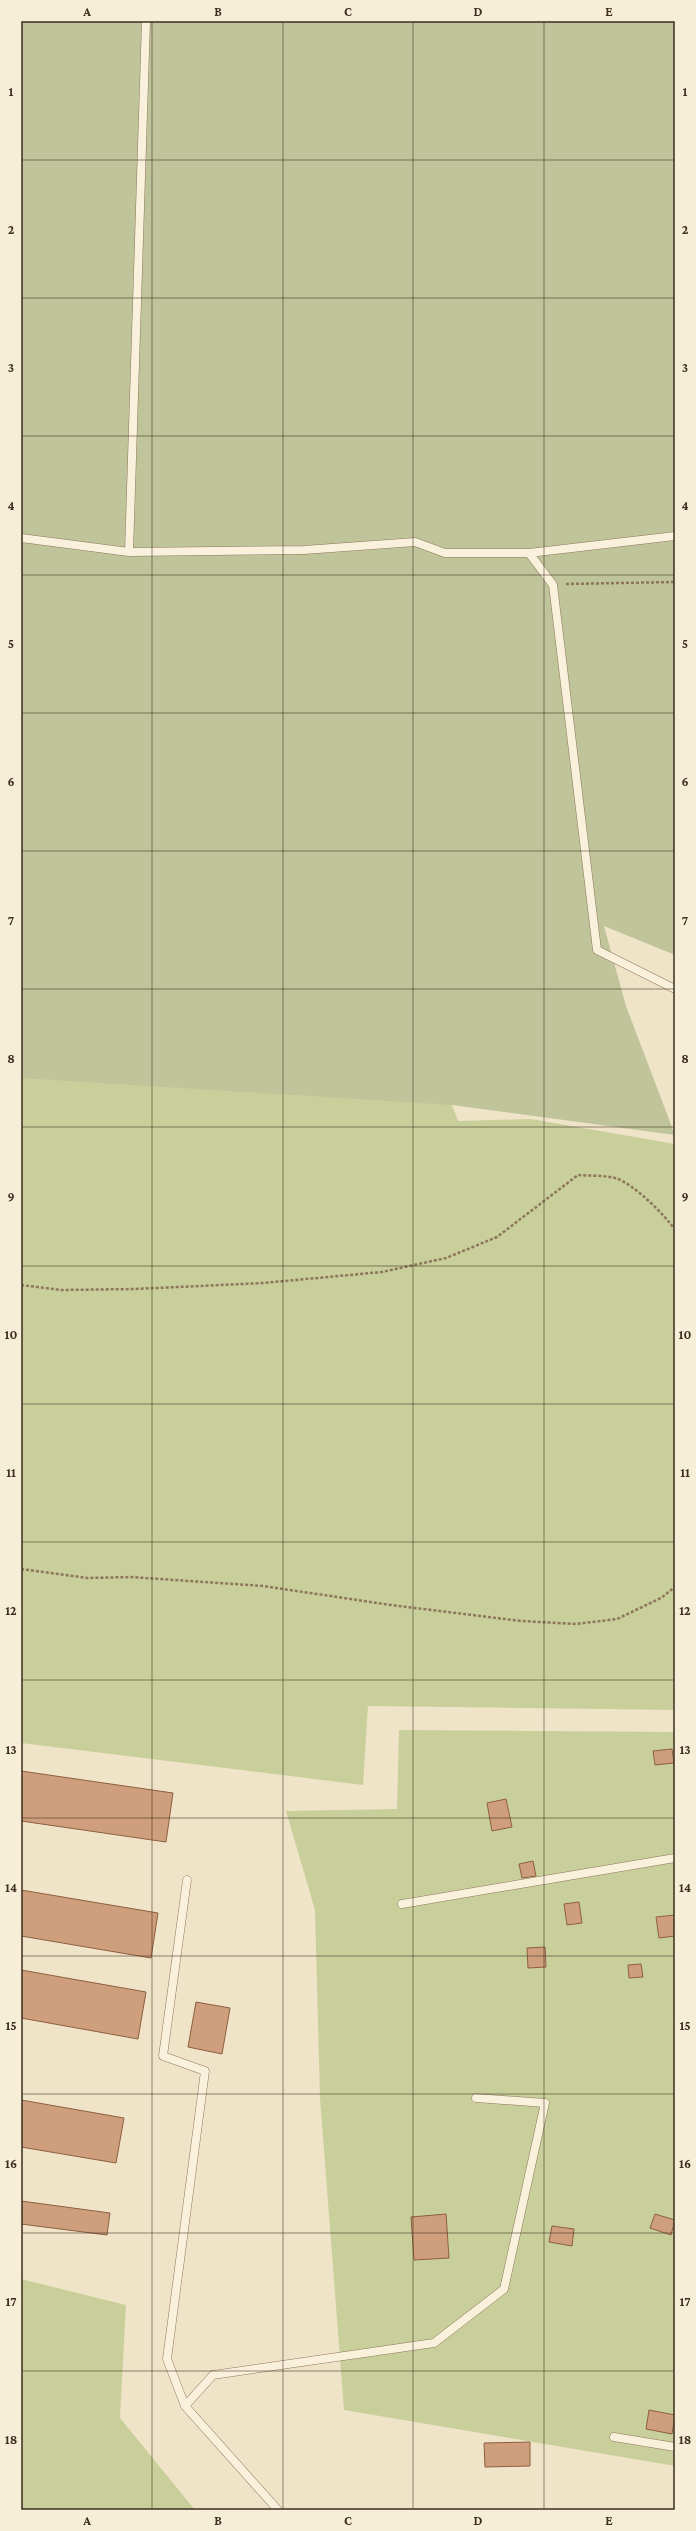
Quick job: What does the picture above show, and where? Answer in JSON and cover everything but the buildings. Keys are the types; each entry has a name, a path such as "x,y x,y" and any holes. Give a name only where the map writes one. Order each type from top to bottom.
{"lane":[{"path":"129,552 146,21"},
{"path":"21,538 129,552 304,550 415,542 445,553 529,553 675,536"},
{"path":"529,553 553,585 597,950 675,989"},
{"path":"402,1904 675,1858"},
{"path":"187,1880 163,2056 206,2071 167,2359 185,2406 278,2510"},
{"path":"185,2406 214,2375 434,2342 504,2289 545,2103 476,2098"},
{"path":"614,2437 675,2447"}],"path":[{"path":"553,585 675,582"},
{"path":"21,1285 61,1290 135,1289 262,1283 382,1272 446,1258 497,1237 578,1175 616,1178 643,1196 668,1220 675,1230"},
{"path":"21,1569 88,1578 131,1577 263,1586 414,1608 520,1621 576,1624 617,1620 661,1598 675,1587"}],"green space":[{"path":"21,21 675,21 675,955 604,926 626,1006 675,1135 452,1105 21,1078"},
{"path":"21,560 452,1105 458,1121 531,1119 675,1144 675,1710 368,1706 363,1785 21,1743"},
{"path":"399,1730 675,1732 675,2466 344,2410 320,2098 315,1910 286,1811 397,1809"},
{"path":"21,2279 126,2305 120,2418 195,2510 21,2510"}]}
